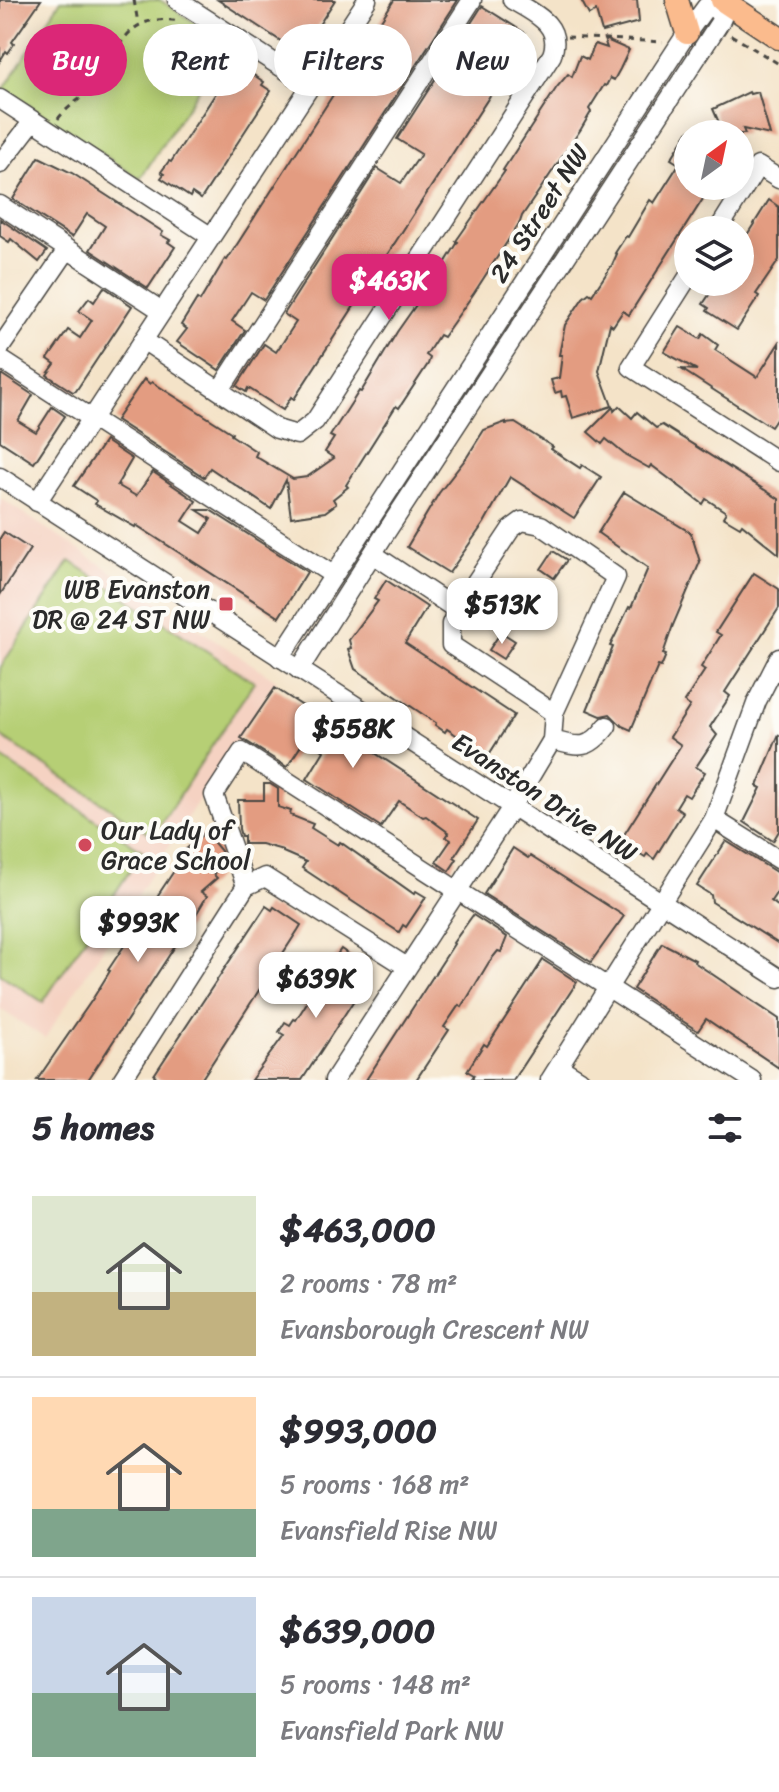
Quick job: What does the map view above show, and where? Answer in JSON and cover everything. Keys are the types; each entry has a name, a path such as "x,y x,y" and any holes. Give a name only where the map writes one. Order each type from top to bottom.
{"main road":[{"path":"677,0 687,33"},
{"path":"720,8 779,38"}],"street":[{"path":"177,0 274,62"},
{"path":"220,390 472,0"},
{"path":"143,340 288,434 297,435 315,421 552,55 555,46 551,27 512,0"},
{"path":"345,24 358,3"},
{"name":"24 Street NW","path":"280,658 687,33 706,7 720,8 299,670"},
{"path":"37,502 302,96"},
{"path":"0,99 210,236"},
{"path":"0,164 33,121"},
{"path":"727,216 758,166 779,179"},
{"path":"0,205 162,311"},
{"path":"0,348 67,250"},
{"path":"676,296 631,367 779,462"},
{"path":"0,359 333,575"},
{"name":"Evanston Drive NW","path":"0,477 779,978"},
{"path":"334,1080 512,807 552,740 554,713 616,577 541,525 522,521 511,529 457,610 451,624 451,645 554,713"},
{"path":"373,554 457,610"},
{"path":"580,1080 555,1073 714,819 757,701 779,658"},
{"path":"552,740 585,746 596,741 607,726"},
{"path":"246,886 214,795 242,752 752,1080"},
{"path":"714,819 779,860"},
{"path":"122,1080 246,886 265,877 407,967"}],"path":[{"path":"134,0 138,23"},
{"path":"720,8 730,35 779,64"},
{"path":"56,122 95,83 138,23 164,19 181,21"},
{"path":"577,37 663,42"}],"shaded area":[{"name":"Our Lady of Grace School","path":"0,498 276,680 45,1038 0,1009"}],"green space":[{"path":"61,0 160,0 197,24 143,24 143,96 194,96 140,179 4,89 24,58 24,96 127,96 127,24 46,24"},
{"path":"70,561 254,682 153,836 0,736 0,668"},
{"path":"0,757 143,851 43,1002 0,974"}],"building":[{"path":"0,0 41,0 12,42 14,44 8,53 6,51 0,61"},
{"path":"218,0 335,0 320,24 274,24 274,37"},
{"path":"394,0 458,0 442,24 428,24 428,46 412,71 412,24 379,24"},
{"path":"581,0 637,0 639,22 602,32 596,11 589,15"},
{"path":"482,6 511,24 470,24"},
{"path":"604,39 629,50 614,80 610,78 604,85 581,129 474,293 443,337 439,335 426,355 430,358 428,364 399,408 396,406 346,485 348,487 333,499 336,504 325,512 291,517 286,480 271,509 210,468 204,477 116,420 144,379 232,433 257,452 255,456 293,479 307,477 334,458 325,452 334,438 330,436 397,332 444,265 456,241 505,171 557,87 568,74 572,77 580,56 588,60 595,44 607,48"},
{"path":"258,78 264,82 262,85 271,91 201,199 192,193 190,197 161,178 164,174 161,172 171,162 214,96 258,96"},
{"path":"428,90 428,96 490,96 294,399 291,397 283,410 248,388 246,392 237,386 264,344 276,352 296,322 284,314 377,168 401,183 421,154 397,139"},
{"path":"749,92 758,92 770,135 754,131 754,120 718,120 713,109"},
{"path":"332,96 396,96 264,300 251,292 232,321 245,330 219,370 177,342 187,329 181,325 227,260"},
{"path":"39,157 72,173 163,232 161,235 170,240 168,242 175,247 148,288 90,250 105,226 87,214 72,237 13,199"},
{"path":"674,172 674,200 702,200 692,216 674,216 674,244 629,315 623,311 613,326 610,324 599,371 612,406 573,418 566,396 562,397 561,391 555,393 551,380 559,378 562,355 559,355 565,325 583,298 589,293 592,295 650,200 654,203"},
{"path":"769,200 779,207 779,260 737,330 707,311 709,308 703,304 708,296 754,296 754,224"},
{"path":"0,219 47,251 39,262 11,239 9,242 0,236"},
{"path":"104,287 132,306 73,392 47,375 55,364 48,359 68,330 80,338 92,320 79,311 89,298 94,302"},
{"path":"680,327 700,339 703,334 718,345 715,350 757,377 779,343 779,415 771,427 681,369 697,370 664,352"},
{"path":"1,374 33,395 18,421 36,432 52,407 65,416 34,463 0,441"},
{"path":"619,406 632,418 637,412 656,428 662,425 779,499 779,554 742,524 740,527 723,517 726,512 706,499 703,504 651,465 649,468 624,454 606,439 602,444 588,432 613,407 614,411"},
{"path":"506,422 515,423 580,468 582,465 601,477 574,518 510,477 484,523 449,573 407,547 439,493 484,430"},
{"path":"105,441 132,459 117,485 136,496 153,472 196,501 183,521 202,533 211,519 197,510 210,510 307,572 279,617 136,525 95,504 97,501 74,486"},
{"path":"624,492 691,533 700,562 673,625 663,654 666,655 661,667 658,666 631,730 610,714 601,716 587,710 613,647 610,646 648,568 598,533"},
{"path":"4,532 30,549 0,595 0,538"},
{"path":"553,551 567,560 554,578 541,569"},
{"path":"754,573 779,589 779,608 725,692 730,696 710,727 717,735 696,767 705,772 689,797 684,794 676,807 683,812 654,859 647,854 645,857 620,841 681,745 670,737 690,706 684,702 705,670 701,667 721,635 716,632"},
{"path":"386,580 427,607 405,643 514,715 488,756 447,729 445,732 355,669 348,649 351,648 349,640 378,601 374,599"},
{"path":"501,632 515,641 503,659 489,650"},
{"path":"275,688 478,820 454,857 457,859 449,871 436,862 451,840 446,837 449,833 426,816 399,801 381,827 307,779 324,751 306,738 287,767 241,738"},
{"path":"779,734 779,831 773,841 744,822 761,788 757,786"},
{"path":"264,784 278,789 278,807 313,824 311,828 338,845 340,842 414,894 416,891 426,897 406,927 403,925 399,932 302,868 306,862 283,850 261,844 244,844 244,836 241,836 239,829 238,800 264,800"},
{"path":"205,832 221,851 225,863 213,874 217,878 201,892 207,896 198,911 88,1080 37,1080 180,862 181,854"},
{"path":"726,841 779,874 779,889 771,901 779,907 779,944 712,902 711,895 697,886"},
{"path":"513,848 624,916 591,962 484,894"},
{"path":"266,906 272,910 274,907 301,925 201,1080 160,1080 154,1075"},
{"path":"473,915 507,937 501,952 498,951 489,962 462,1007 459,1005 444,1027 449,1030 416,1080 366,1080 453,943"},
{"path":"662,943 695,960 779,1019 779,1068 706,1019 698,1031 633,989"},
{"path":"341,949 367,967 365,969 371,974 302,1080 251,1080 284,1035 279,1032 285,1022 290,1025 296,1020 308,1001 305,998 320,970 324,973"},
{"path":"543,960 577,982 513,1080 471,1080 474,1075 467,1071"}],"place":[{"name":"WB Evanston DR @ 24 ST NW","path":"226,604"},
{"name":"Our Lady of Grace School","path":"85,845"}]}
